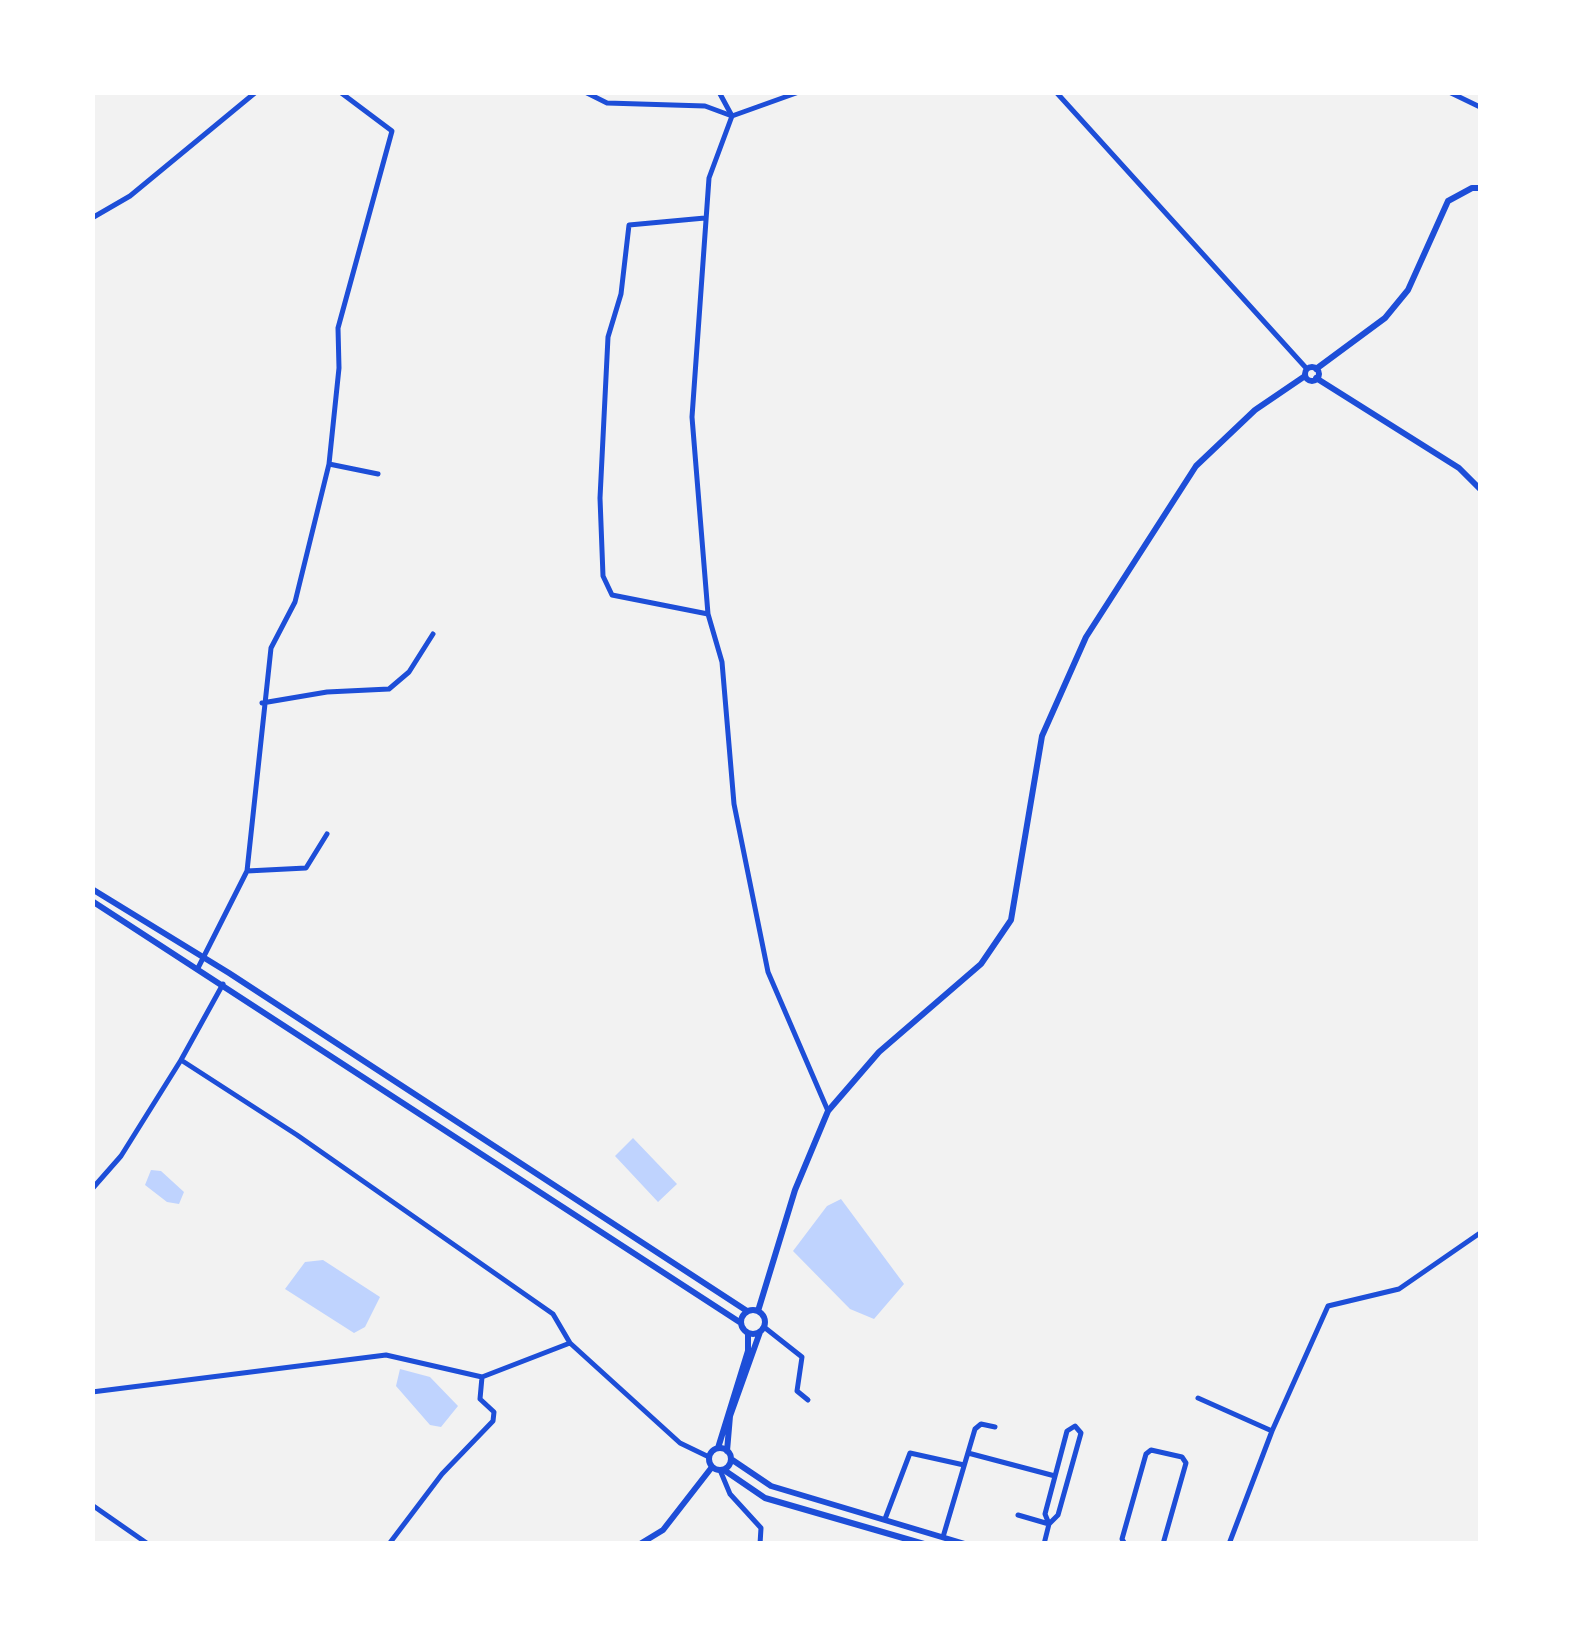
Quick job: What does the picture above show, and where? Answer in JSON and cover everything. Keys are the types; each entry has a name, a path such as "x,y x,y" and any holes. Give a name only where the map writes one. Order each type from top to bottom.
{"main road":[{"path":"722,1470 729,1455 730,1416 762,1330 758,1311 795,1190 828,1112 880,1052 981,964 1011,920 1042,736 1086,637 1196,466 1255,410 1385,318 1408,290 1448,201 1472,188 1480,188"},
{"path":"1316,369 1316,378"},
{"path":"1306,373 1459,468 1480,488"},
{"path":"92,889 204,957 748,1312 758,1311"},
{"path":"92,901 741,1322 748,1333 748,1351 718,1448 709,1457 712,1467"},
{"path":"408,1105 414,1096"},
{"path":"741,1322 748,1312"},
{"path":"748,1333 762,1330"},
{"path":"718,1448 745,1472 772,1486 965,1544"},
{"path":"712,1467 765,1498 924,1544"},
{"path":"640,1544 664,1530 712,1467"}],"street":[{"path":"92,218 130,196 256,92"},
{"path":"198,968 246,871 271,648 296,602 329,464 339,368 338,328 392,131 340,92"},
{"path":"585,92 607,103 705,106 732,116 799,92"},
{"path":"718,92 732,116"},
{"path":"1056,92 1306,373"},
{"path":"1449,92 1480,107"},
{"path":"732,116 709,178 692,418 708,614 722,662 734,804 768,972 828,1112"},
{"path":"705,218 628,225 621,294 608,337 600,498 602,576 612,595 708,614"},
{"path":"329,464 378,474"},
{"path":"262,703 327,692 389,689 409,672 433,634"},
{"path":"246,871 306,868 328,834"},
{"path":"92,1189 121,1156 223,984"},
{"path":"181,1060 297,1135 552,1314 570,1344 680,1443 709,1457"},
{"path":"1230,1544 1272,1432 1328,1306 1398,1289 1480,1233"},
{"path":"762,1330 800,1353 797,1392 808,1400"},
{"path":"92,1392 386,1355 482,1377 570,1344"},
{"path":"390,1544 442,1474 492,1420 494,1412 480,1399 482,1377"},
{"path":"1198,1398 1272,1432"},
{"path":"943,1537 977,1426 995,1426"},
{"path":"1044,1544 1048,1524 1044,1514 1067,1431 1075,1426 1082,1434 1058,1516 1048,1524"},
{"path":"1125,1544 1122,1539 1131,1505 1146,1454 1151,1450 1182,1458 1186,1463 1163,1544"},
{"path":"885,1519 910,1453 964,1465"},
{"path":"968,1453 1055,1476"},
{"path":"722,1470 730,1494 760,1528 760,1544"},
{"path":"92,1505 148,1544"},
{"path":"1018,1515 1048,1524"}],"water":[{"path":"633,1138 677,1184 658,1202 615,1156"},
{"path":"151,1170 161,1171 184,1192 179,1204 167,1202 145,1185"},
{"path":"841,1199 904,1284 874,1319 850,1309 793,1251 827,1206"},
{"path":"323,1260 380,1297 365,1327 354,1333 285,1289 305,1262"},
{"path":"400,1369 430,1377 458,1406 441,1427 430,1425 396,1386"}]}
